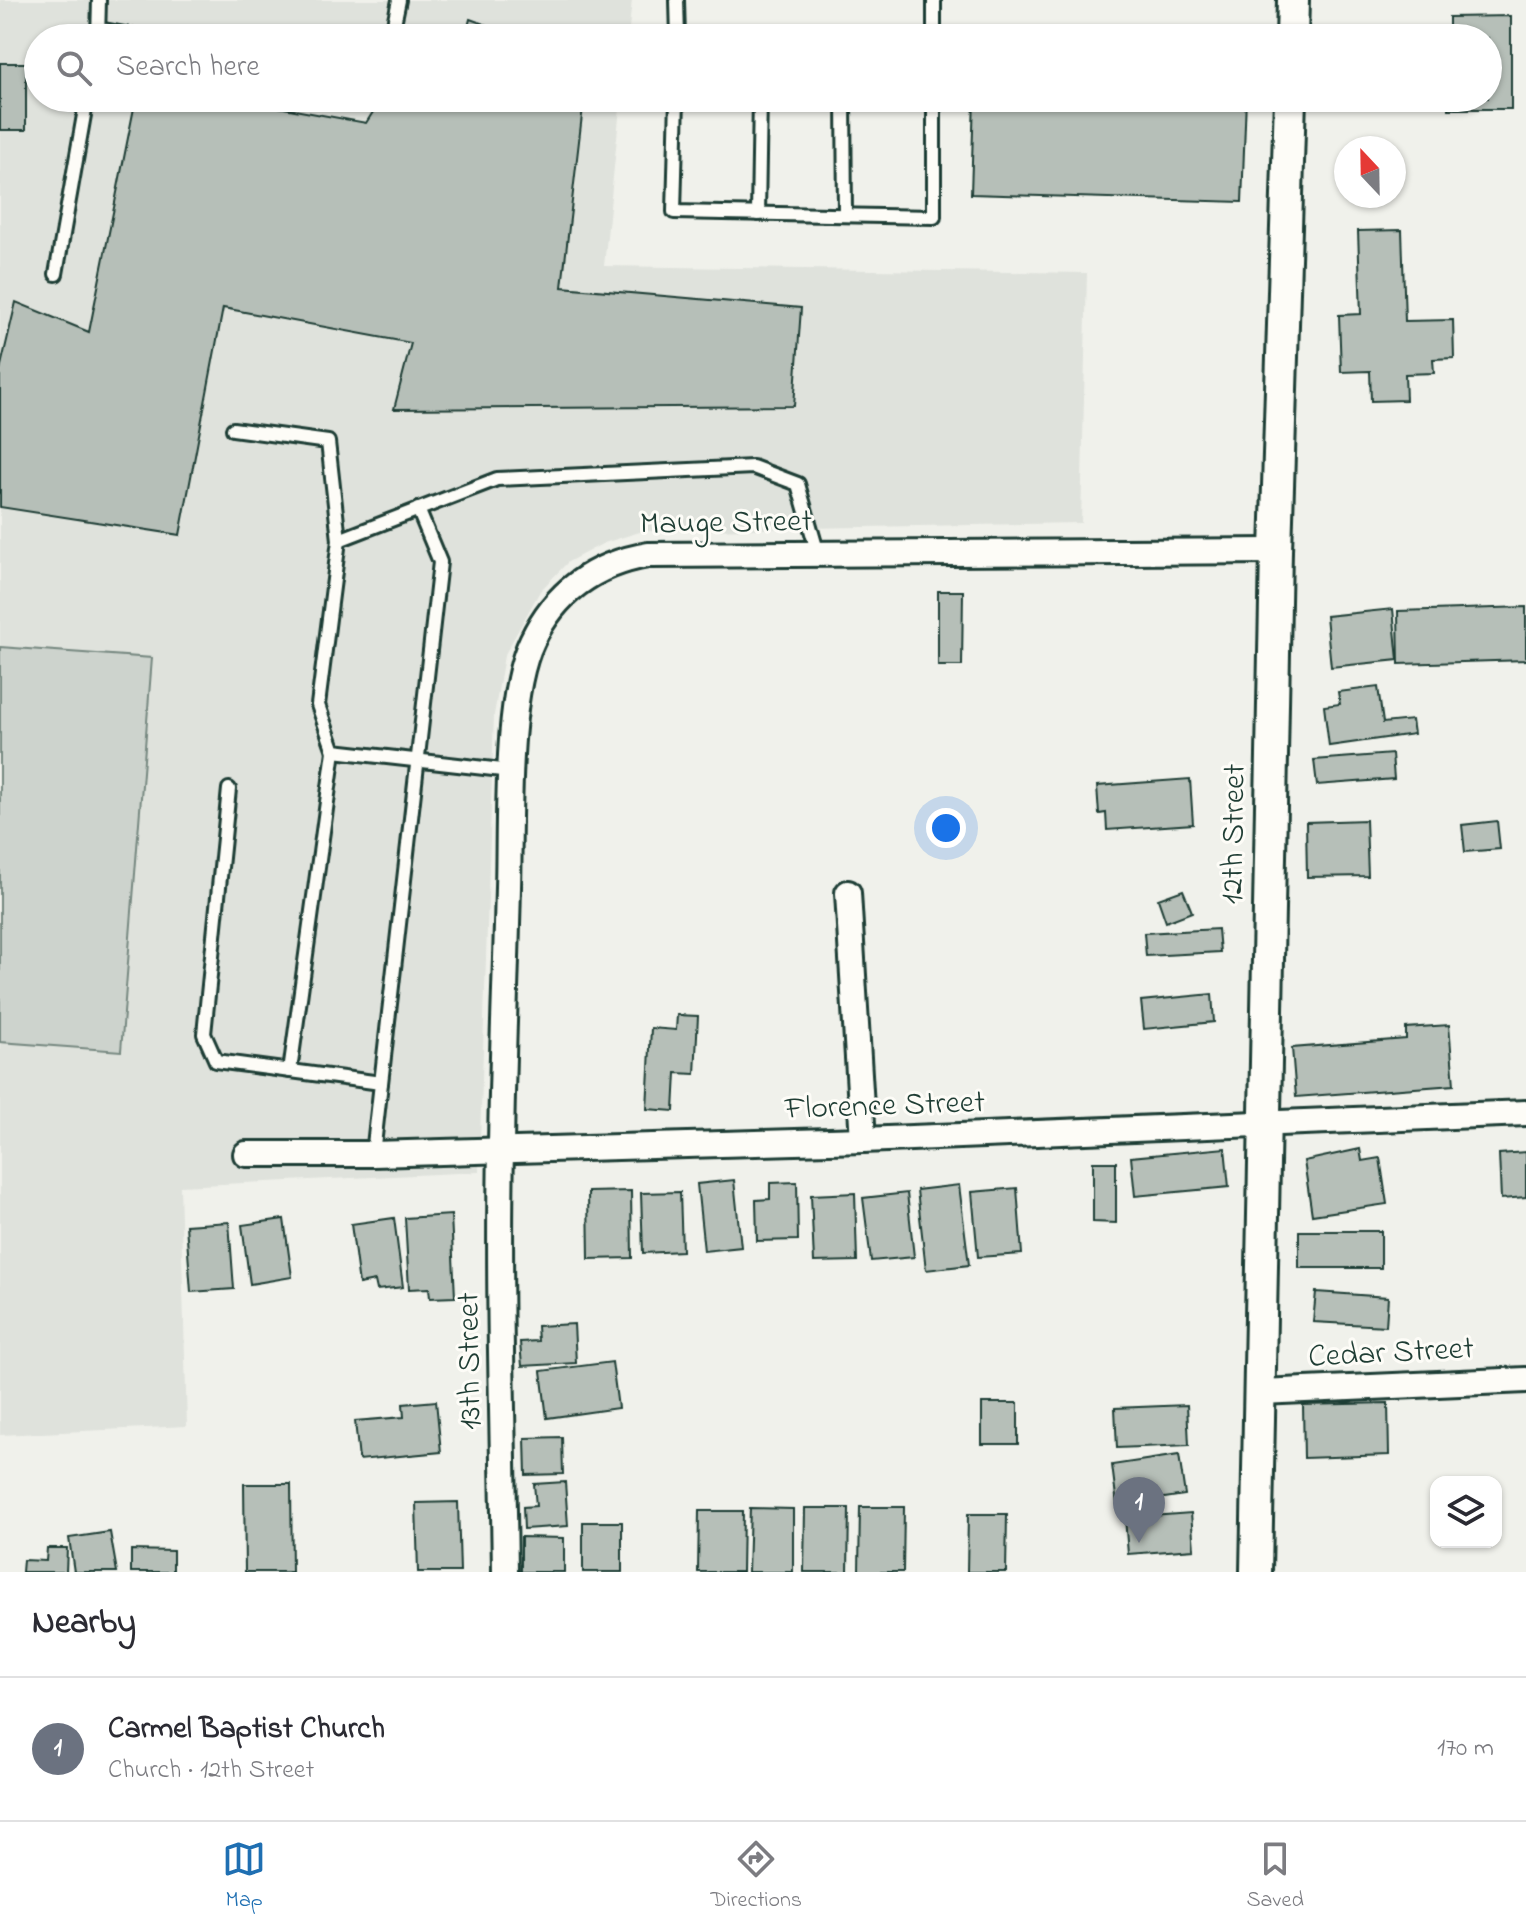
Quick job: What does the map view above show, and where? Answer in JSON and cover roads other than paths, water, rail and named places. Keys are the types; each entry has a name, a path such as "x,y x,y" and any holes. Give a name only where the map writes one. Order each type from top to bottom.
{"street":[{"path":"1292,24 1293,0"},
{"name":"12th Street","path":"1256,1572 1276,551 1290,112"},
{"name":"Mauge Street","path":"500,1150 511,771 518,688 531,642 557,603 600,567 648,555 1276,551"},
{"path":"848,893 863,1140"},
{"name":"Florence Street","path":"246,1154 373,1154 863,1140 1526,1113"},
{"name":"13th Street","path":"500,1150 505,1572"},
{"name":"Cedar Street","path":"1260,1392 1526,1380"}],"lane":[{"path":"98,24 99,0"},
{"path":"394,24 399,0"},
{"path":"677,0 678,24"},
{"path":"934,0 934,24"},
{"path":"56,274 85,112"},
{"path":"677,112 674,212 934,217 934,112"},
{"path":"758,214 760,112"},
{"path":"844,112 845,215"},
{"path":"233,429 328,442 339,540 318,705 334,751 290,1071"},
{"path":"339,540 497,479 753,467 798,484 818,554"},
{"path":"373,1154 440,562 418,509"},
{"path":"334,751 511,771"},
{"path":"229,789 204,1034 216,1061 381,1083"}],"place":[{"name":"Carmel Baptist Church","path":"1139,1543"}]}
